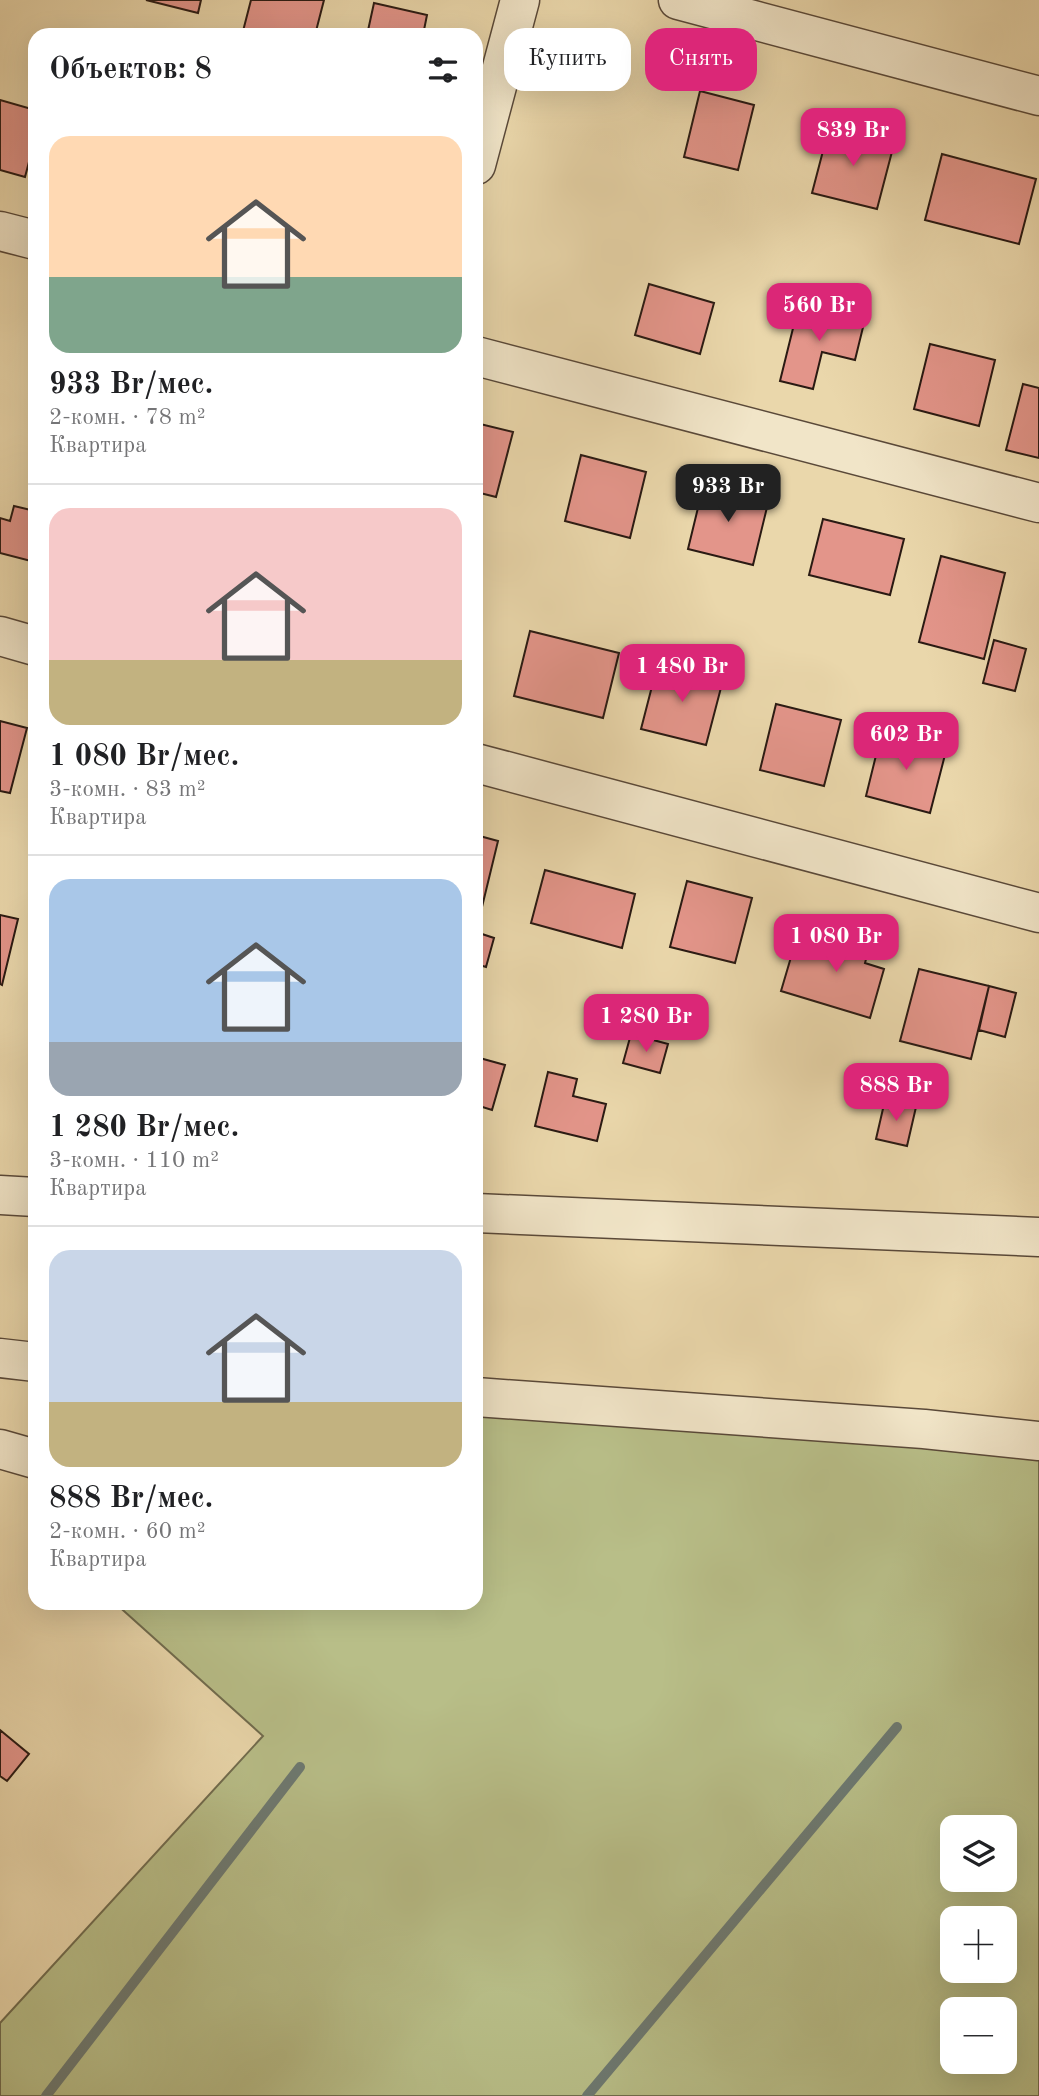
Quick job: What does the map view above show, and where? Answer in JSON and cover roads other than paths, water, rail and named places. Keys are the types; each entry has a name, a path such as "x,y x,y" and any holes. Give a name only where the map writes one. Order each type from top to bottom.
{"street":[{"path":"483,139 520,0"},
{"path":"678,0 1039,96"},
{"path":"0,231 28,238"},
{"path":"483,358 1039,503"},
{"path":"0,636 28,644"},
{"path":"483,765 1039,913"},
{"path":"0,1195 28,1197"},
{"path":"483,1213 1039,1237"},
{"path":"0,1358 28,1361"},
{"path":"483,1398 924,1429 1039,1441"},
{"path":"0,1449 28,1457"}],"waterway":[{"path":"587,2096 897,1727"},
{"path":"46,2096 300,1767"}]}
